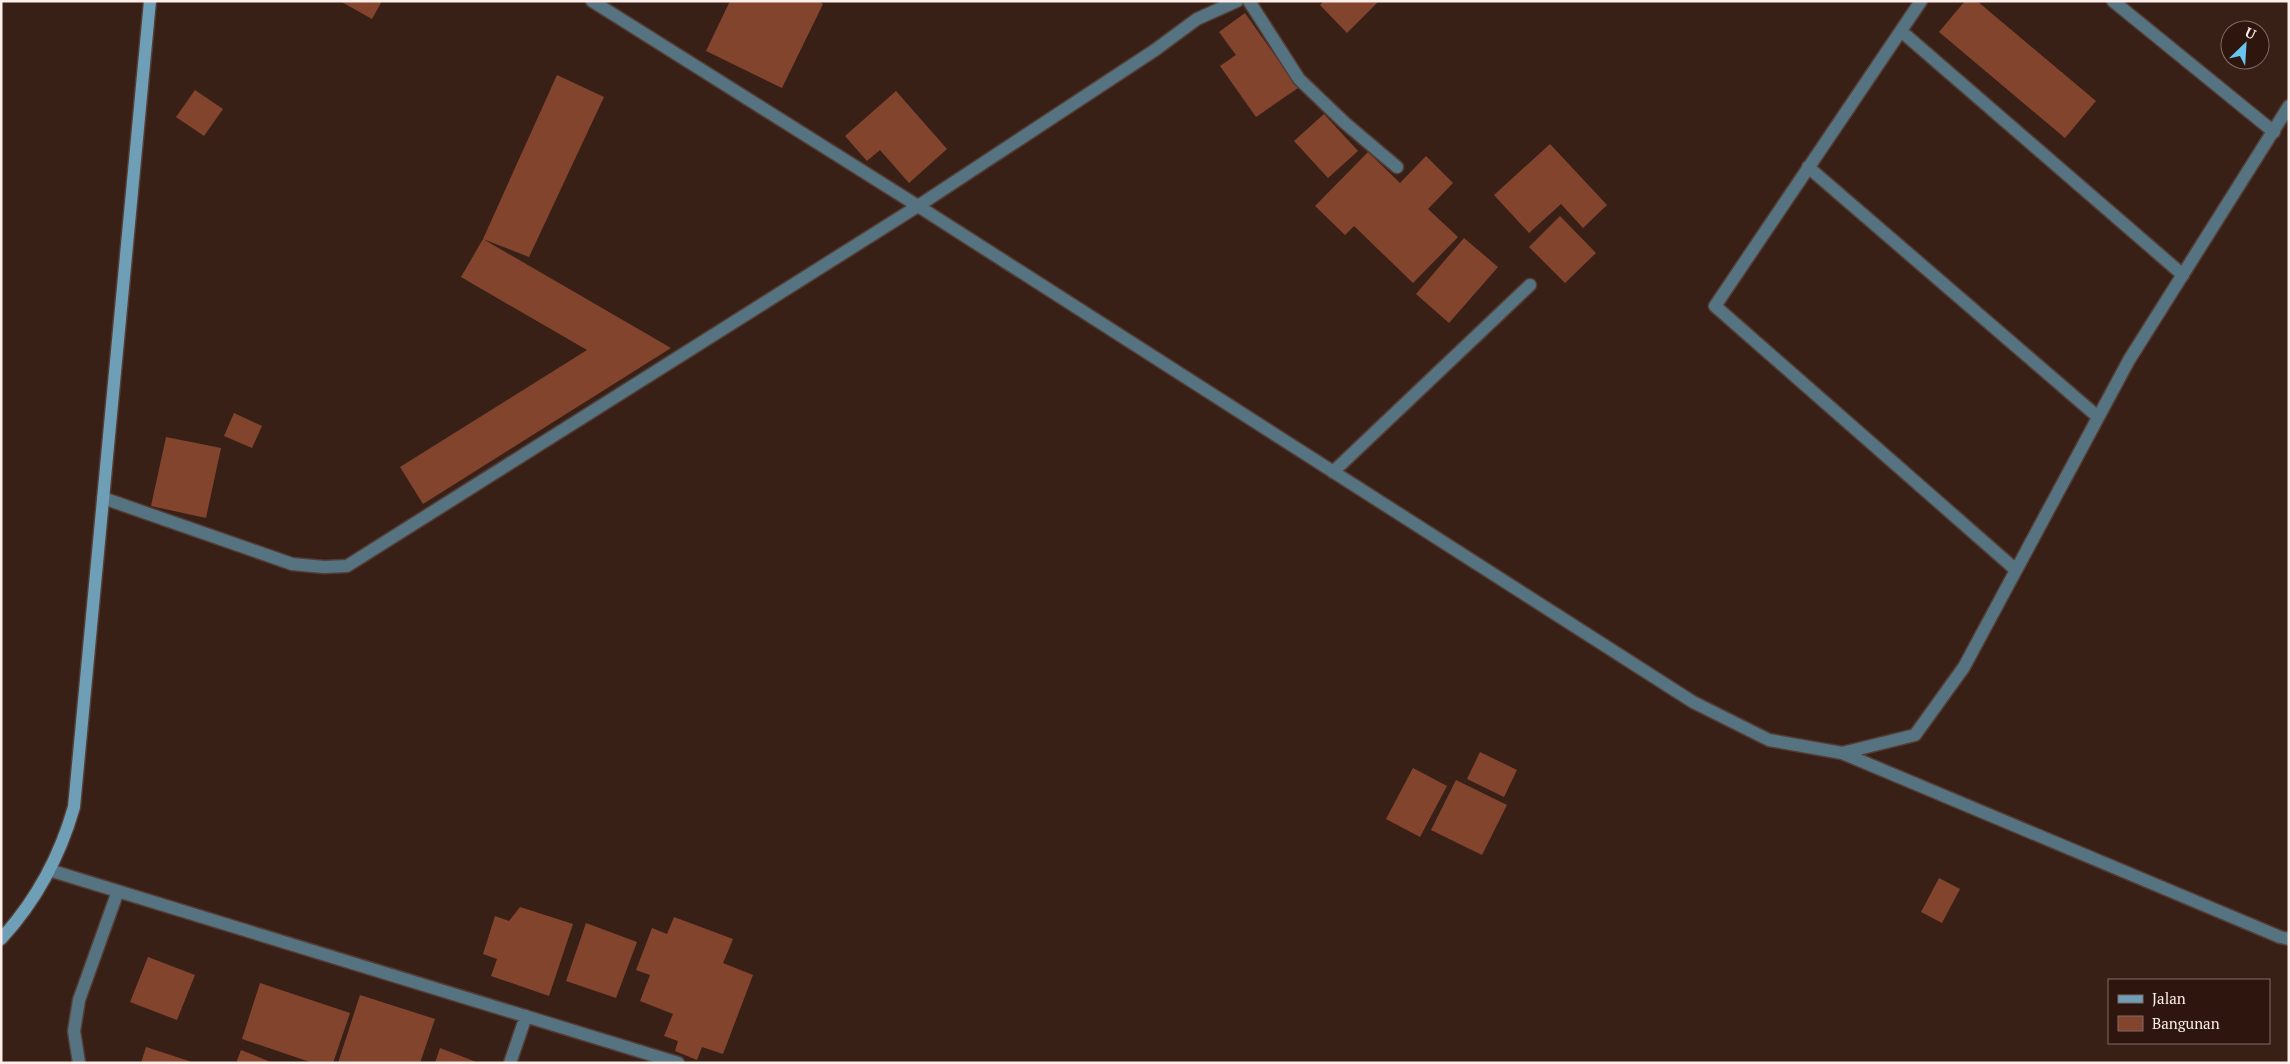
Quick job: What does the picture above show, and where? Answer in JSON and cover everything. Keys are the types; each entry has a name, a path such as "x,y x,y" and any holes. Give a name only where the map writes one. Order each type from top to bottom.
{"street":[{"path":"1,939 39,890 68,830 74,808 150,1"},
{"path":"592,1 918,206 1693,702 1769,740 1842,753 2280,937 2289,939"},
{"path":"103,498 292,564 324,567 347,566 918,206 1147,55 1197,19 1237,1"},
{"path":"1249,1 1299,79 1345,123 1397,167"},
{"path":"1921,1 1715,306 2016,570"},
{"path":"2112,1 2274,132"},
{"path":"1901,31 2183,275"},
{"path":"1842,753 1915,735 1964,667 2129,360 2289,106"},
{"path":"1808,168 2098,418"},
{"path":"1333,472 1530,285"},
{"path":"48,870 678,1063"},
{"path":"79,1063 74,1031 79,1000 118,891"},
{"path":"510,1063 526,1016"}],"building":[{"path":"340,1 382,1 372,19"},
{"path":"730,1 818,1 823,4 782,88 706,51"},
{"path":"1324,1 1379,1 1347,33 1320,5"},
{"path":"1965,1 1977,1 2096,101 2065,138 1939,32"},
{"path":"1245,13 1298,88 1256,117 1220,66 1236,55 1219,32"},
{"path":"557,75 604,97 529,257 483,239"},
{"path":"195,90 223,109 204,136 176,117"},
{"path":"896,91 947,149 909,183 880,150 867,161 845,136"},
{"path":"1324,114 1358,151 1328,178 1294,141"},
{"path":"1550,144 1607,205 1583,228 1561,204 1529,233 1494,195"},
{"path":"1368,152 1400,183 1426,156 1453,183 1428,209 1458,237 1413,283 1354,226 1345,235 1315,206"},
{"path":"1560,216 1596,253 1565,283 1529,247"},
{"path":"1464,238 1498,267 1449,323 1416,294"},
{"path":"483,239 671,348 423,504 400,467 587,350 461,277"},
{"path":"234,413 262,426 252,448 224,436"},
{"path":"166,437 221,448 206,518 151,506"},
{"path":"1480,752 1517,770 1504,797 1467,779"},
{"path":"1413,768 1447,786 1420,837 1386,819"},
{"path":"1456,780 1507,805 1482,855 1431,830"},
{"path":"1939,878 1960,889 1942,923 1921,912"},
{"path":"520,907 573,924 549,996 491,976 497,959 483,954 495,916 509,921"},
{"path":"674,917 733,939 723,963 753,975 723,1054 702,1047 697,1060 675,1051 678,1041 664,1036 673,1014 640,1001 650,975 636,970 652,928 667,934"},
{"path":"586,923 637,942 616,998 566,981"},
{"path":"148,957 195,975 177,1020 130,1002"},
{"path":"260,983 350,1013 333,1063 313,1063 242,1039"},
{"path":"360,995 435,1019 420,1063 338,1063"},
{"path":"146,1047 192,1062 192,1063 141,1063"},
{"path":"440,1048 479,1063 435,1063"},
{"path":"241,1050 273,1063 236,1063"}]}
